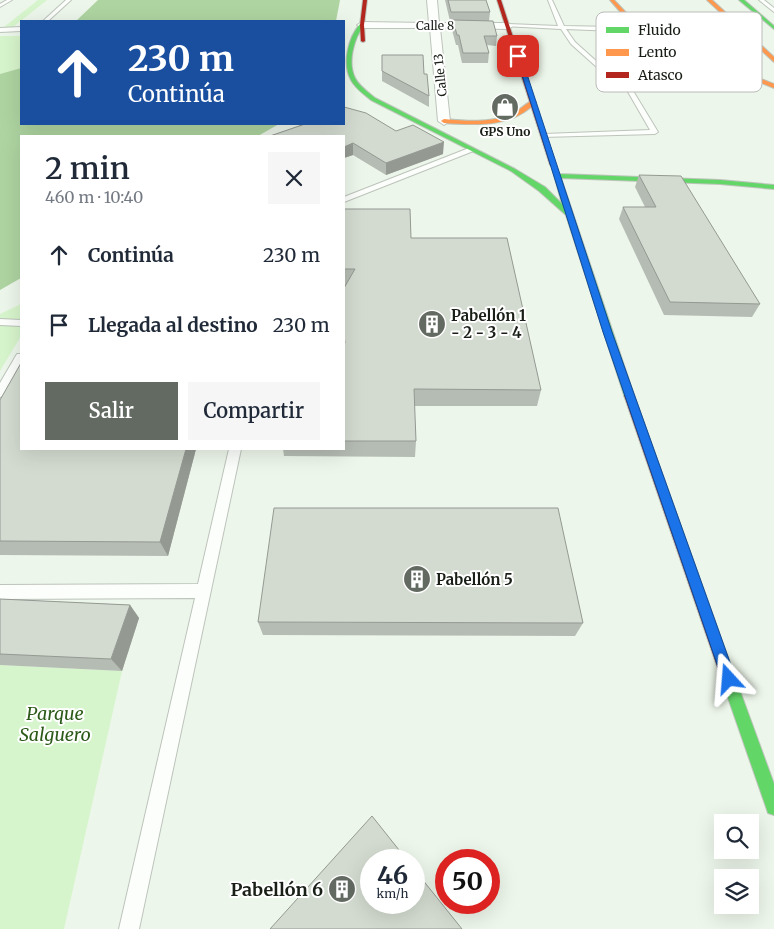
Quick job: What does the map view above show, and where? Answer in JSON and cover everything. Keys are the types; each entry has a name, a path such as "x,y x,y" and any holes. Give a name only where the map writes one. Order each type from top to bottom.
{"main road":[{"path":"363,49 362,25 365,0"},
{"path":"499,0 607,332 774,807"},
{"path":"612,0 622,12"},
{"path":"709,0 722,12"},
{"path":"726,0 742,12"},
{"path":"741,0 752,12"},
{"path":"362,25 355,32 348,67 349,75 354,83 373,99 515,170 542,187 571,218"},
{"path":"762,49 774,60"},
{"path":"762,81 774,86"},
{"path":"379,90 408,106 470,133"},
{"path":"444,121 478,123 495,121 520,113 533,102"},
{"path":"543,169 557,176 590,180 718,180 774,187"}],"street":[{"name":"Calle 13","path":"432,0 444,121"},
{"name":"Calle 8","path":"362,25 508,26"}],"lane":[{"path":"0,6 10,0"},
{"path":"46,20 70,0"},
{"path":"550,0 562,28 573,42 596,63"},
{"path":"761,0 774,12"},
{"path":"508,26 596,29"},
{"path":"0,30 20,29"},
{"path":"544,136 654,132 631,92"},
{"path":"345,200 472,150"},
{"path":"0,322 20,323"},
{"path":"0,393 20,359"},
{"path":"129,929 203,590 236,450"},
{"path":"0,592 203,590"}],"green space":[{"path":"38,0 47,0 13,27 4,27"},
{"path":"0,36 20,36 20,68 0,74"},
{"path":"20,304 20,338 0,371 0,314"},
{"name":"Parque Salguero","path":"0,665 122,671 64,929 0,929"}],"shaded area":[{"path":"98,0 340,0 336,20 77,20"},
{"path":"20,68 20,125 277,125 260,135 20,135 20,279 0,290 0,74"}],"building":[{"path":"448,0 486,0 490,12 451,12"},
{"path":"453,20 493,21 497,36 484,36 489,53 463,53"},
{"path":"382,55 423,55 424,74 427,74 429,96 382,71"},
{"path":"345,107 366,113 396,131 413,125 444,142 386,163 353,143 345,147 345,135 273,135 302,125 345,125"},
{"path":"639,175 681,176 760,304 670,302 623,207 656,207"},
{"name":"Pabellón 1 - 2 - 3 - 4","path":"345,209 410,209 411,238 507,238 541,390 414,389 416,441 345,441 345,286 355,269 345,269"},
{"path":"20,365 20,450 186,450 160,542 0,541 0,400"},
{"name":"Pabellón 5","path":"274,508 558,508 583,623 258,622"},
{"path":"0,599 130,605 111,659 0,654"},
{"name":"Pabellón 6","path":"372,816 398,849 360,849 360,914 425,914 425,883 435,895 435,914 450,914 462,929 270,929"}],"traffic: fast":[{"path":"741,0 755,12"},
{"path":"762,18 774,28"},
{"path":"362,25 355,36 350,59 350,73 360,89 373,99 513,170 542,189 567,213"},
{"path":"553,165 629,395"},
{"path":"557,176 720,182 774,187"},
{"path":"725,669 774,807"}],"traffic: slow":[{"path":"612,0 623,12"},
{"path":"709,0 722,12"},
{"path":"762,49 774,60"},
{"path":"762,81 774,86"},
{"path":"444,121 492,122 503,120 524,110 533,102"}],"traffic: jam":[{"path":"363,41 362,25 365,0"},
{"path":"499,0 553,165"},
{"path":"629,395 725,669"}],"place":[{"name":"GPS Uno","path":"505,107"},
{"name":"Pabellón 1 - 2 - 3 - 4","path":"432,324"},
{"name":"Pabellón 5","path":"417,579"},
{"name":"Pabellón 6","path":"342,889"}],"route":[{"path":"518,56 607,332 729,679"}]}
